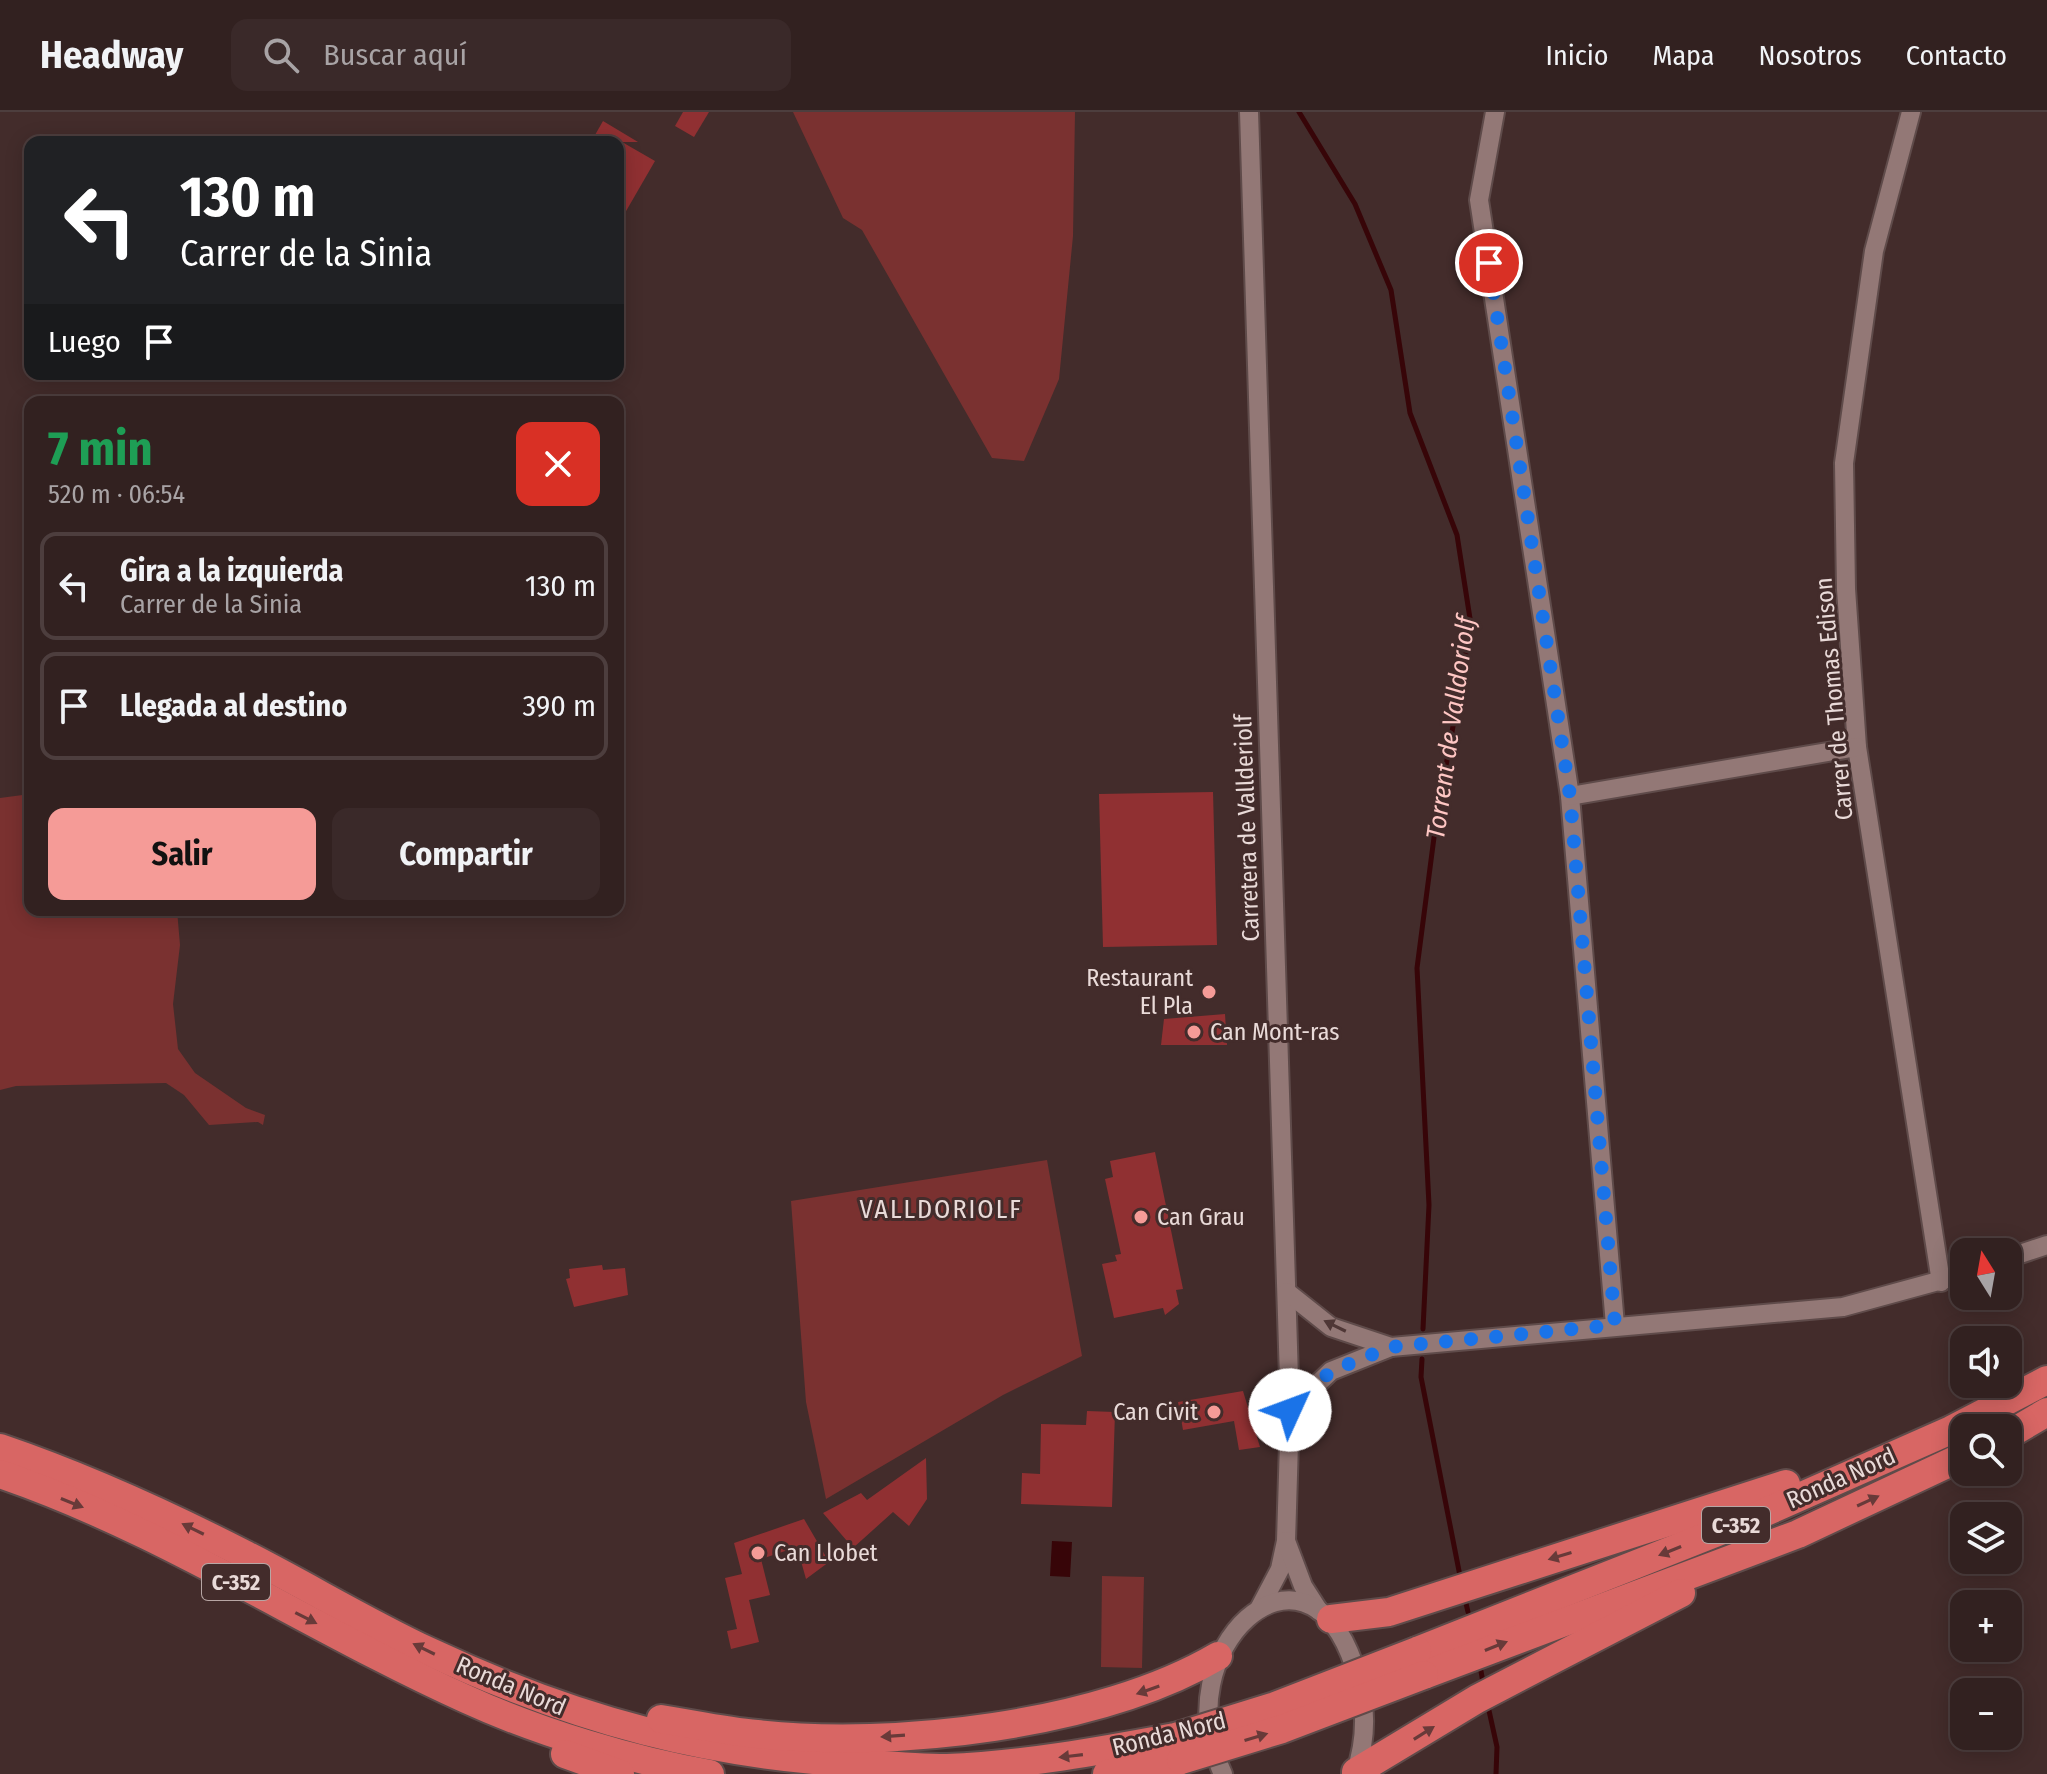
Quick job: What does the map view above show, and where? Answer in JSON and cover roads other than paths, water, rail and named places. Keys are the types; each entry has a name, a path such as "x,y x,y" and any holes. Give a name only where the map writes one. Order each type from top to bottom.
{"highway":[{"name":"Ronda Nord","path":"1420,1663 1743,1522 2047,1380"},
{"path":"2022,1427 2047,1412"},
{"path":"0,1427 87,1467 107,1488"},
{"name":"Ronda Nord","path":"0,1448 107,1488 243,1554 426,1650 520,1692 583,1716 685,1743 796,1761 944,1768 1178,1748"},
{"path":"1325,1615 1389,1612 1766,1492 1845,1463 1902,1450"},
{"name":"Ronda Nord","path":"1107,1774 1178,1748 1275,1706 1420,1663 1798,1534 1950,1463"},
{"name":"Ronda Nord","path":"0,1474 115,1521 468,1700 600,1748 710,1774"},
{"path":"1356,1773 1477,1699 1798,1534"},
{"path":"520,1692 758,1734 872,1737 965,1731 1055,1714 1146,1691 1188,1674 1218,1656"},
{"path":"468,1700 497,1726 620,1774"}],"street":[{"name":"Carretera de Vallderiolf","path":"1249,112 1290,1410 1286,1541 1280,1569 1259,1609"},
{"path":"1495,112 1479,200 1570,796 1615,1325"},
{"name":"Carrer de Thomas Edison","path":"1911,112 1874,251 1844,463 1846,589 1857,747 1941,1282"},
{"path":"1570,796 1857,747"},
{"path":"2022,1253 2047,1245"},
{"path":"1290,1410 1331,1371 1391,1347 1843,1307 1950,1279"},
{"path":"1287,1292 1331,1327 1391,1347"},
{"name":"Carretera de Vallderiolf","path":"1286,1541 1303,1586 1347,1644 1361,1685 1365,1708 1356,1773"},
{"path":"1223,1774 1209,1715 1218,1656 1233,1629 1259,1609 1285,1602 1325,1615"}],"waterway":[{"name":"Torrent de Valldoriolf","path":"1299,112 1355,204 1391,290 1410,413 1457,535 1471,625 1436,822 1417,968 1429,1205 1423,1329"},
{"name":"Torrent de Valldoriolf","path":"1422,1359 1421,1377 1460,1576"},
{"name":"Torrent de Valldoriolf","path":"1465,1599 1468,1612"},
{"name":"Torrent de Valldoriolf","path":"1481,1671 1483,1683"},
{"name":"Torrent de Valldoriolf","path":"1488,1706 1497,1747 1496,1774"}],"place":[{"name":"Restaurant El Pla","path":"1209,992"},
{"name":"Can Mont-ras","path":"1194,1032"},
{"name":"Can Grau","path":"1141,1217"},
{"name":"Can Civit","path":"1214,1412"},
{"name":"Can Llobet","path":"758,1553"}],"district":[{"name":"VALLDORIOLF","path":"941,1209"}]}
